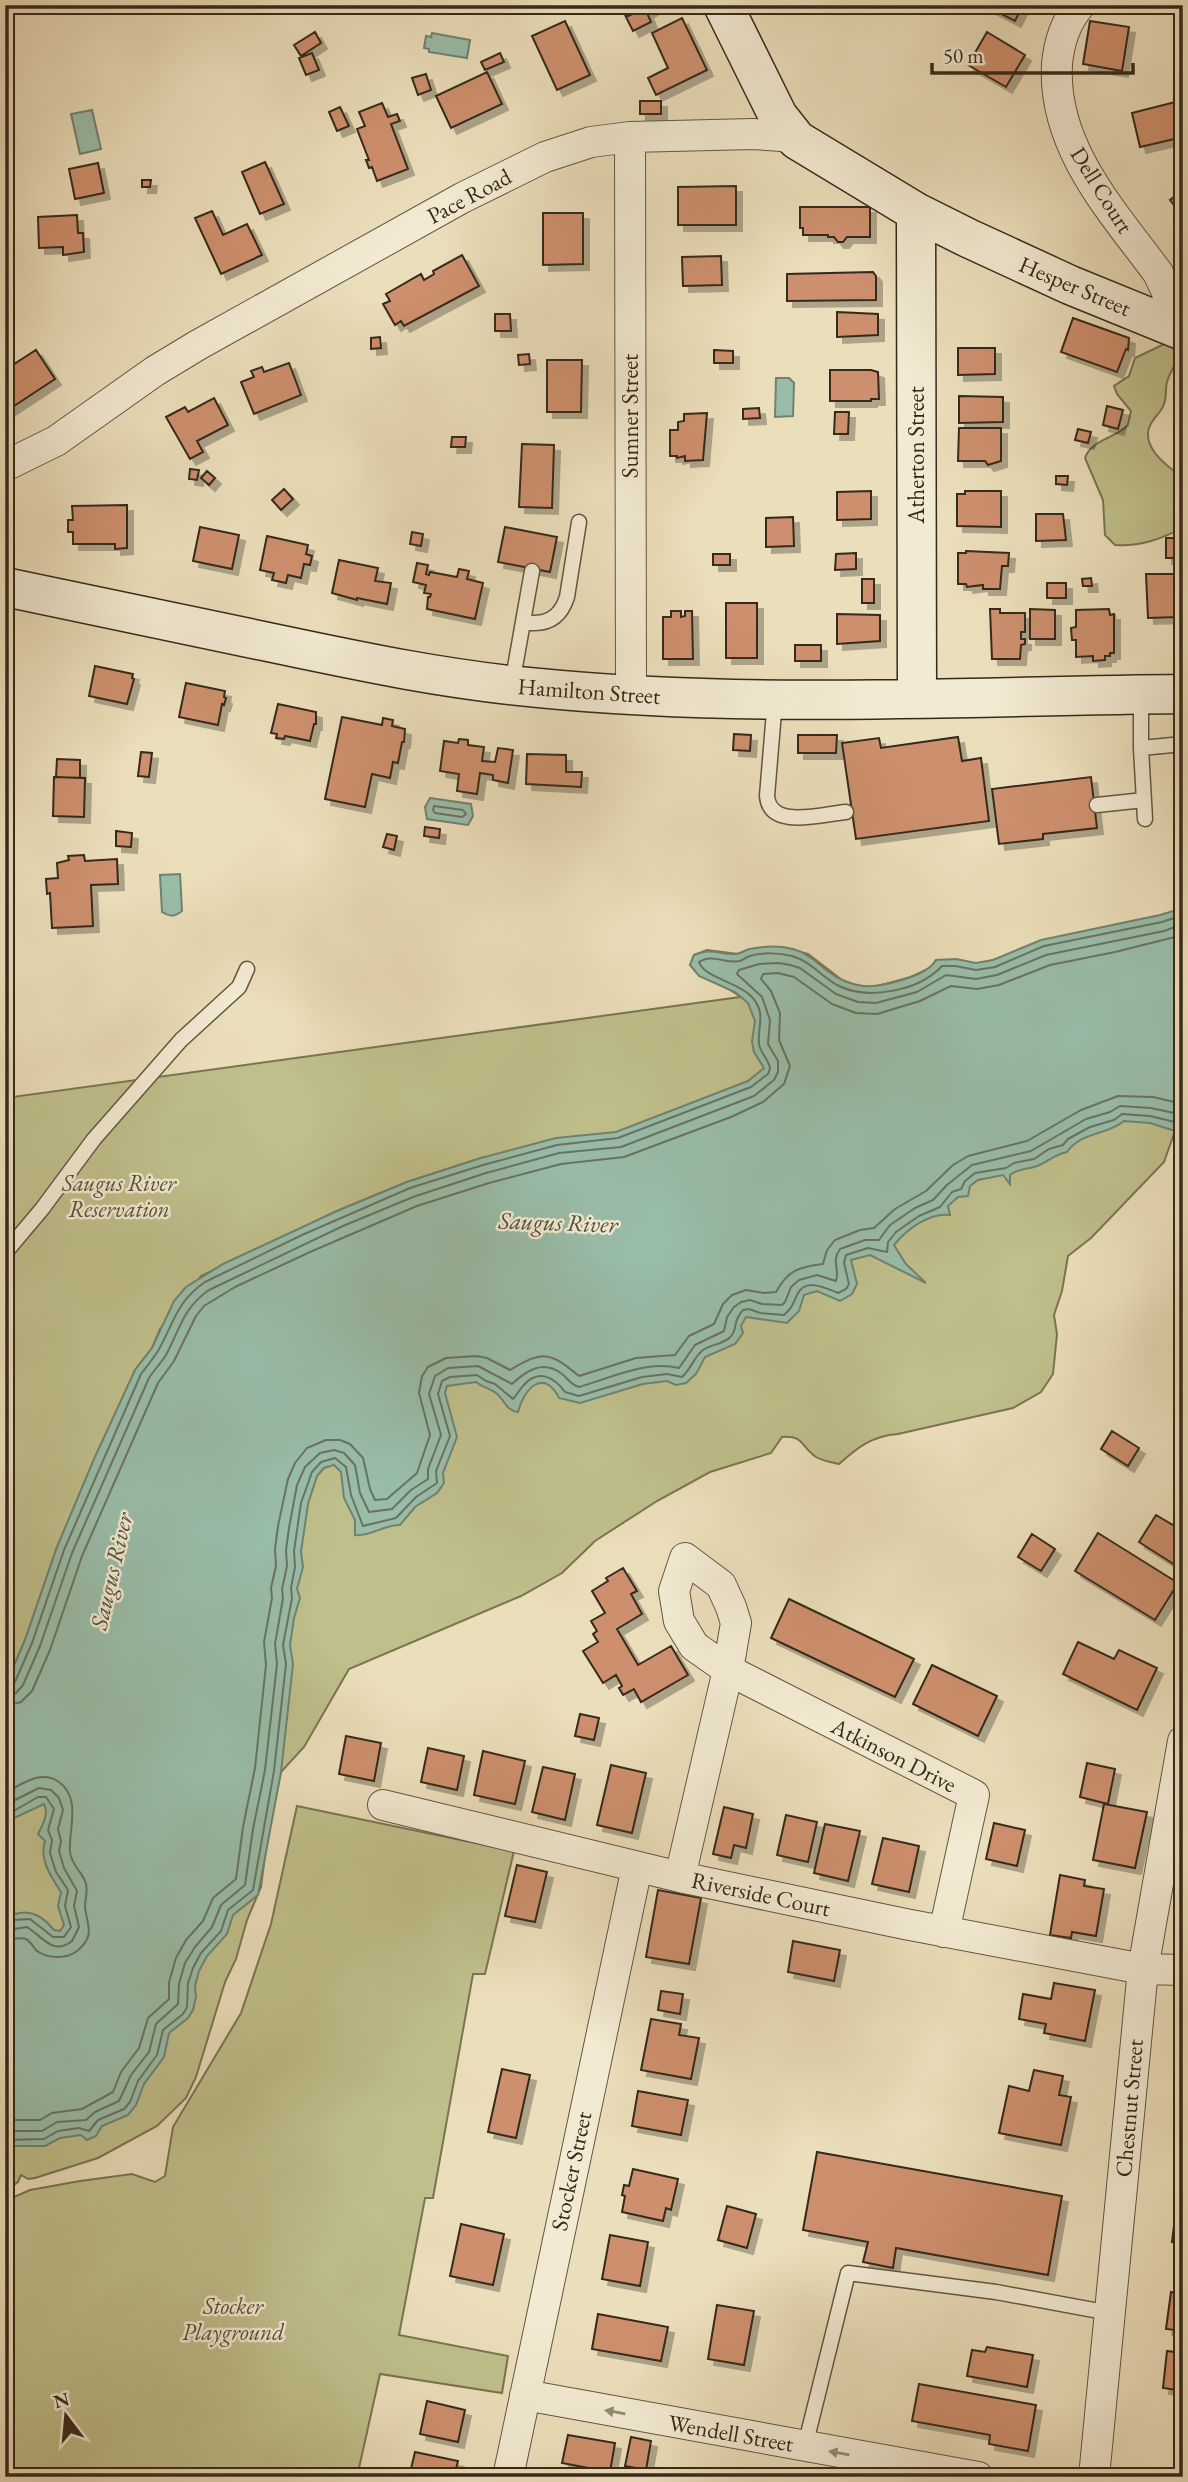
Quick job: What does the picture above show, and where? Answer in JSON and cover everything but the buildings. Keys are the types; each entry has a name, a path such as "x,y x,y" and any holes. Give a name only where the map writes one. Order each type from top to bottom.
{"main road":[{"path":"723,5 778,116 797,140"},
{"name":"Pace Road","path":"797,140 916,212 968,238"},
{"name":"Atherton Street","path":"916,212 917,698"},
{"name":"Hesper Street","path":"968,238 1070,285 1180,330"},
{"name":"Hamilton Street","path":"5,587 370,663 512,685 631,695 775,699 1183,694"}],"street":[{"name":"Dell Court","path":"1080,5 1064,30 1058,53 1057,81 1065,124 1077,156 1092,183 1158,273 1180,330"},
{"name":"Pace Road","path":"5,466 55,441 184,353 471,193 567,148 630,137 753,134 797,140"},
{"name":"Sumner Street","path":"630,137 631,695"},
{"name":"Atkinson Drive","path":"680,1877 728,1670 974,1796 944,1932"},
{"name":"Chestnut Street","path":"1094,2477 1143,1969 1183,1741"},
{"name":"Riverside Court","path":"383,1805 680,1877 944,1932 1143,1969 1183,1970"},
{"name":"Stocker Street","path":"508,2477 637,1867"},
{"name":"Wendell Street","path":"525,2395 978,2477"}],"lane":[{"path":"523,622 547,622 557,616 564,607 579,522"},
{"path":"512,685 532,571"},
{"path":"1141,694 1145,819"},
{"path":"775,699 767,796 771,808 777,815 789,817 846,811"},
{"path":"1141,748 1183,744"},
{"path":"1097,805 1144,800"},
{"path":"5,1253 94,1139 181,1040 239,988 247,969"},
{"path":"805,2446 848,2273 996,2292 1110,2313"}],"green space":[{"path":"1164,344 1173,347 1175,362 1167,382 1164,404 1152,422 1148,439 1156,454 1183,478 1183,527 1150,541 1115,545 1105,535 1103,500 1085,458 1098,443 1128,425 1131,411 1114,386 1129,376 1135,358"},
{"name":"Saugus River Reservation","path":"780,947 808,954 842,980 861,987 874,987 911,977 932,967 936,960 982,963 1020,949 1002,1068 481,1158 407,1182 337,1211 201,1276 160,1329 152,1348 135,1370 57,1547 25,1640 5,1687 5,1098 740,997 696,971 690,965 694,955 707,950 738,954 747,950"},
{"path":"1068,1099 1183,1131 1175,1131 1164,1162 1091,1238 1068,1256 1062,1291 1054,1315 1057,1334 1053,1374 1041,1392 1013,1408 880,1437 859,1448 839,1464 816,1457 802,1442 794,1438 782,1437 771,1453 710,1472 657,1501 595,1541 562,1573 521,1596 349,1669 304,1747 281,1772 268,1832 261,1887 247,1920 236,1959 225,1982 196,2077 186,2098 157,2126 98,2158 35,2178 28,2179 21,2175 18,2182 5,2191 5,1802 233,1469"},
{"name":"Stocker Playground","path":"297,1806 514,1851 485,1974 473,1974 433,2198 425,2198 399,2335 508,2356 502,2393 380,2374 357,2477 5,2477 5,2201 30,2190 80,2181 132,2174 155,2182 165,2176 173,2127 241,2013 271,1924"}],"water":[{"path":"432,33 470,40 467,58 429,52 429,49 424,48 426,36 431,37"},
{"path":"92,110 101,149 80,154 71,114"},
{"path":"776,378 789,378 794,383 793,416 775,417"},
{"path":"430,798 471,804 473,816 468,825 427,819 425,807"},
{"path":"180,874 182,911 170,915 162,912 160,875"},
{"name":"Saugus River","path":"1183,908 1183,1131 1150,1123 1124,1121 1079,1141 1067,1152 1013,1173 1010,1175 1010,1184 1003,1175 978,1180 970,1186 968,1196 958,1197 948,1206 950,1215 935,1216 919,1223 894,1245 906,1264 926,1283 870,1255 851,1260 857,1284 852,1294 840,1301 817,1291 804,1295 799,1311 787,1323 746,1317 741,1326 743,1333 735,1344 705,1357 696,1374 686,1383 676,1385 667,1381 643,1384 580,1403 559,1398 547,1384 541,1383 525,1395 518,1412 508,1407 494,1391 476,1382 447,1386 445,1393 457,1437 443,1473 444,1483 437,1493 415,1507 400,1525 355,1535 355,1520 344,1498 341,1472 334,1465 324,1468 317,1476 308,1504 301,1552 303,1567 297,1589 300,1598 290,1645 293,1664 281,1772 258,1895 233,1915 227,1934 207,1956 195,1986 193,2010 188,2018 169,2033 164,2057 144,2084 136,2105 128,2115 102,2126 96,2136 87,2140 81,2135 60,2138 45,2146 5,2146 5,1895 15,1914 37,1915 54,1930 60,1931 64,1925 58,1906 61,1892 47,1868 45,1841 38,1834 46,1815 44,1804 5,1825 5,1687 25,1640 57,1547 94,1459 135,1370 152,1348 174,1301 186,1287 223,1264 407,1182 556,1138 616,1132 748,1081 764,1068 754,1052 752,1042 755,1021 748,1003 735,992 699,976 690,965 694,955 711,951 738,954 766,947 788,948 806,955 845,981 873,986 914,976 936,960 956,959 976,963 993,960 1041,940"}]}
